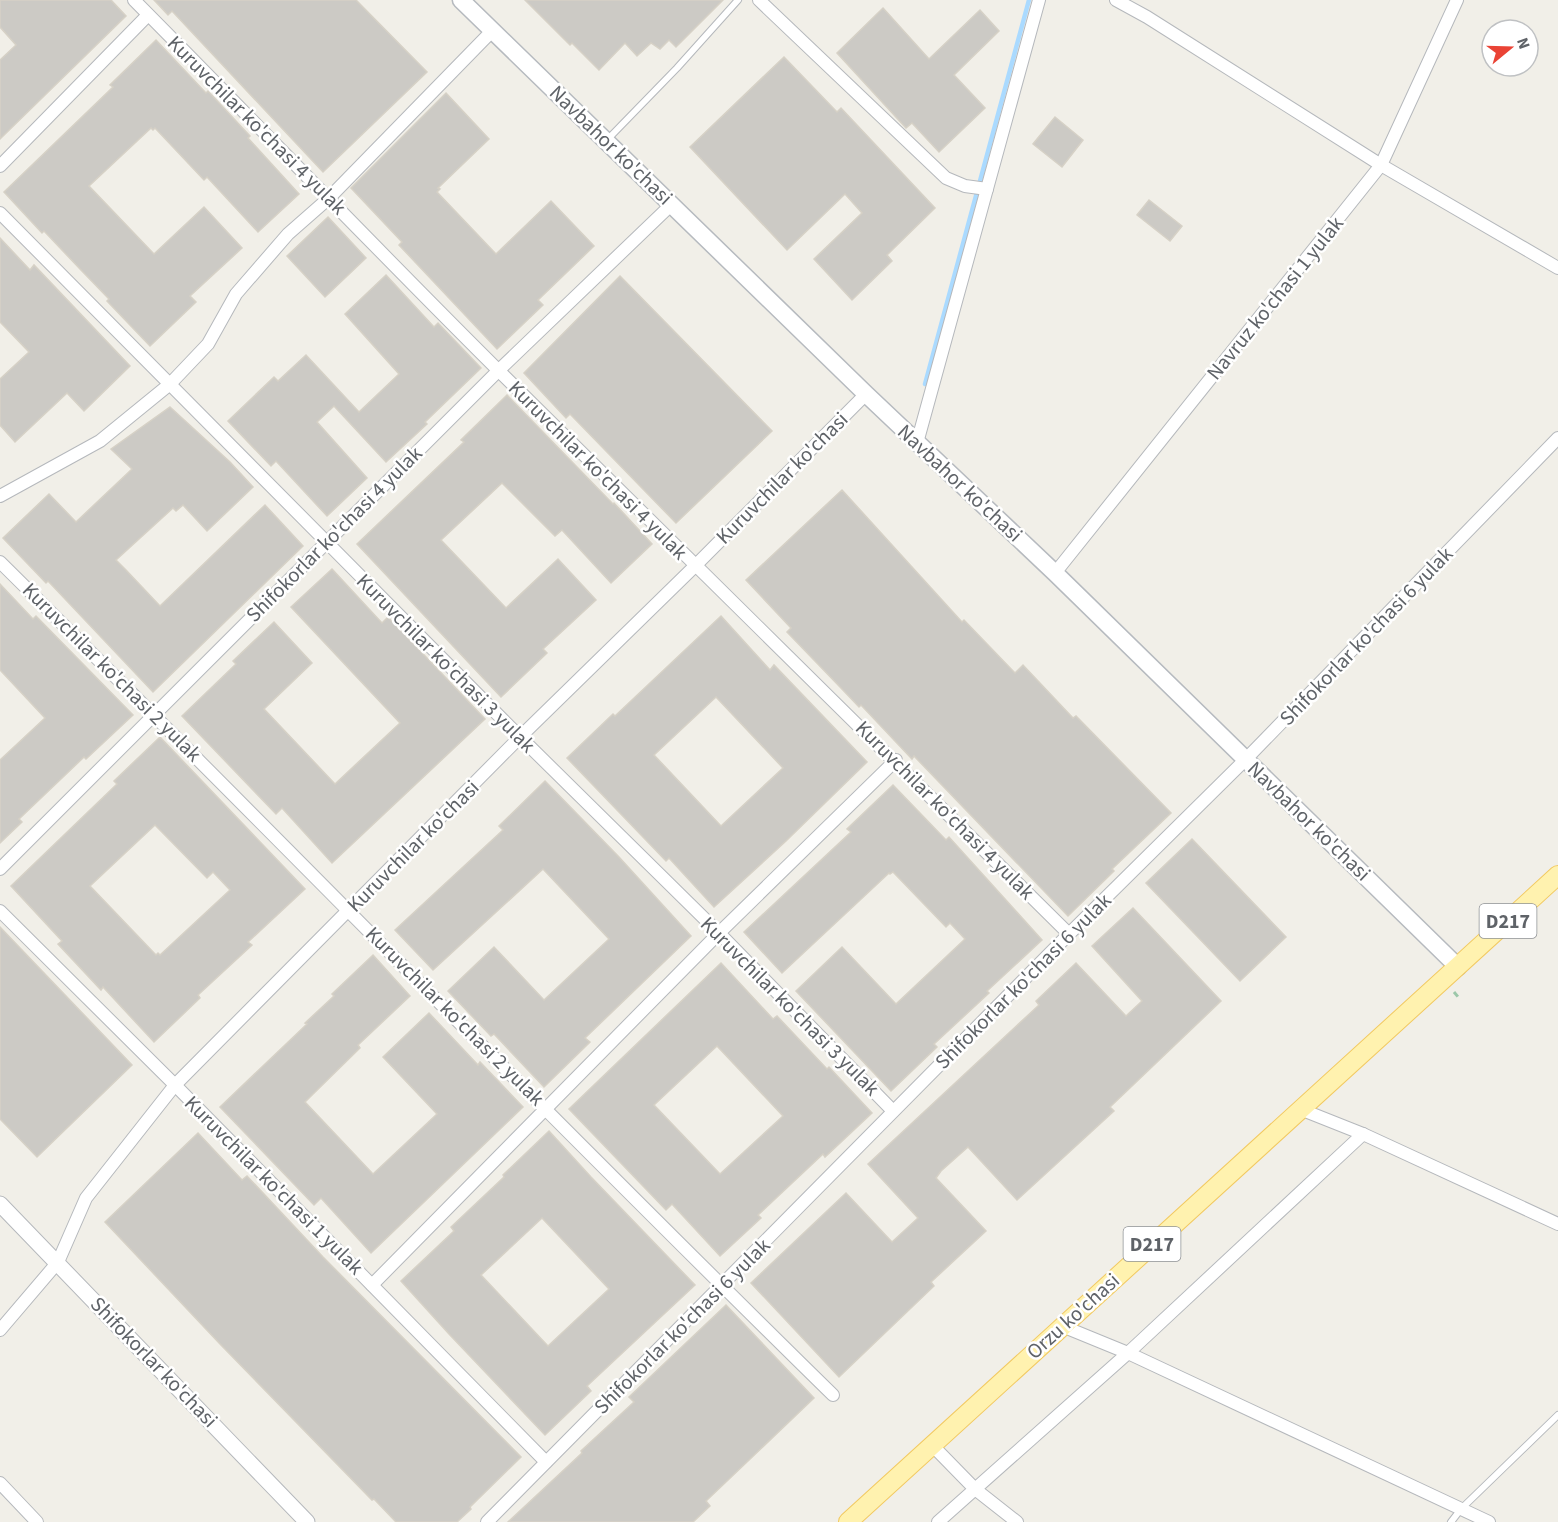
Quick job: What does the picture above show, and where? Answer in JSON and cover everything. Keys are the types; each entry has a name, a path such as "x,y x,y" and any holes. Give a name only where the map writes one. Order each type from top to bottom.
{"main road":[{"name":"Navbahor ko'chasi","path":"461,0 866,394 1055,573 1458,967"},
{"name":"D217","path":"1458,967 1558,875"},
{"name":"Orzu ko'chasi","path":"848,1522 1458,967"}],"street":[{"name":"Kuruvchilar ko'chasi 4 yulak","path":"134,0 498,371 896,760 1069,934"},
{"path":"759,0 946,178 965,186 983,189"},
{"path":"917,443 983,189 1039,0"},
{"path":"1116,0 1147,16 1381,165 1558,268"},
{"name":"Navruz ko'chasi 1 yulak","path":"1055,573 1381,165 1457,0"},
{"path":"0,166 148,15"},
{"path":"0,496 100,441 170,384 208,344 236,294 288,234 329,198 493,30"},
{"name":"Shifokorlar ko'chasi 4 yulak","path":"0,869 498,371 672,204"},
{"name":"Kuruvchilar ko'chasi 3 yulak","path":"0,213 520,737 719,933 893,1111"},
{"name":"Kuruvchilar ko'chasi","path":"0,1330 58,1262 86,1198 175,1085 520,737 866,394"},
{"name":"Shifokorlar ko'chasi 6 yulak","path":"487,1522 1069,934 1246,759 1558,438"},
{"name":"Kuruvchilar ko'chasi 2 yulak","path":"0,561 833,1395"},
{"path":"372,1285 719,933 896,760"},
{"name":"Kuruvchilar ko'chasi 1 yulak","path":"0,911 175,1085 546,1462"},
{"path":"1300,1109 1363,1134 1558,1224"},
{"path":"938,1522 1128,1353 1363,1134"},
{"name":"Shifokorlar ko'chasi","path":"0,1204 307,1522"},
{"path":"1062,1326 1128,1353 1489,1522"},
{"path":"932,1445 975,1489 1017,1522"},
{"path":"0,1483 37,1522"}],"lane":[{"path":"607,140 677,68 738,0"},
{"path":"1451,1522 1461,1509 1558,1415"}],"building":[{"path":"0,0 111,0 126,16 0,139 0,60 16,45 0,27"},
{"path":"154,0 356,0 427,72 323,172 172,11 168,15"},
{"path":"525,0 723,0 676,47 669,40 660,49 651,43 637,56 625,43 599,70"},
{"path":"883,8 929,59 980,10 999,31 954,75 985,108 939,152 912,123 906,128 837,53"},
{"path":"156,40 250,136 248,138 299,194 258,232 207,177 204,180 155,128 153,130 151,128 89,186 154,254 204,207 242,248 190,296 196,302 150,346 107,301 109,299 4,192 113,87 110,85"},
{"path":"784,57 837,112 841,108 935,208 887,255 892,261 852,300 814,259 862,213 845,194 787,250 690,147"},
{"path":"446,93 489,139 438,188 440,189 437,192 496,254 551,201 594,246 538,300 543,305 497,349 399,245 402,242 351,188"},
{"path":"1055,117 1083,140 1062,167 1033,144"},
{"path":"1149,200 1182,226 1170,241 1137,215"},
{"path":"328,217 366,258 325,297 287,256"},
{"path":"0,238 30,270 34,265 130,366 84,411 67,393 15,442 0,425 0,379 29,352 0,322"},
{"path":"386,275 434,327 438,323 481,368 425,422 427,424 386,462 334,406 317,422 367,478 327,516 276,461 271,466 228,421 274,377 278,381 306,355 359,412 399,374 345,314"},
{"path":"620,276 772,431 676,523 570,414 566,418 524,373"},
{"path":"507,395 652,544 611,583 562,530 555,536 502,483 441,540 506,608 558,559 596,600 543,649 547,653 501,697 357,544 464,442 461,440"},
{"path":"170,407 230,462 253,487 207,531 183,505 176,511 173,508 116,560 160,606 265,505 303,546 153,692 48,581 46,583 3,538 49,494 76,522 132,469 111,449"},
{"path":"842,490 962,622 964,620 1015,673 1023,665 1073,718 1076,716 1171,813 1112,869 1114,871 1068,916 914,756 912,759 787,632 791,628 746,580"},
{"path":"332,569 382,623 388,617 485,719 332,863 282,808 276,814 182,716 236,664 233,661 274,622 312,663 264,709 335,784 400,723 291,607"},
{"path":"0,584 33,619 36,616 133,715 86,759 84,757 19,819 22,822 0,843 0,760 45,718 0,670"},
{"path":"721,616 770,670 774,665 867,762 714,907 669,858 666,861 567,758 613,714 615,716","holes":["716,697 783,768 721,826 654,755"]},
{"path":"160,737 305,889 248,942 252,945 198,995 200,998 154,1042 103,987 101,990 58,944 62,941 11,886 117,784 114,781","holes":["155,825 207,878 213,872 230,890 160,955 158,953 156,955 90,886"]},
{"path":"545,781 691,936 585,1038 590,1042 544,1087 494,1034 491,1036 448,991 494,947 544,1000 609,939 543,869 433,970 395,930 503,830 499,826"},
{"path":"893,785 946,840 949,837 1042,940 934,1044 937,1047 891,1091 796,991 842,947 896,1004 965,939 950,923 946,927 893,872 889,873 782,973 744,932 851,832 847,829"},
{"path":"1192,839 1286,937 1240,981 1146,883"},
{"path":"1133,908 1221,1001 1110,1107 1114,1111 1017,1200 968,1147 941,1171 936,1178 986,1231 931,1282 934,1286 839,1377 751,1283 846,1193 892,1242 918,1218 868,1164 1039,1005 1036,1001 1076,963 1126,1016 1142,1001 1092,946"},
{"path":"0,927 132,1065 37,1157 0,1119"},
{"path":"373,955 410,996 358,1045 360,1048 305,1102 373,1174 437,1114 383,1057 429,1013 478,1065 480,1062 523,1107 371,1253 321,1198 314,1205 220,1107 307,1024 305,1023 334,996 332,994"},
{"path":"721,963 773,1019 777,1016 872,1113 825,1157 823,1154 758,1215 761,1218 720,1256 672,1204 666,1210 569,1109","holes":["717,1046 783,1116 720,1174 654,1105"]},
{"path":"549,1131 695,1285 587,1386 591,1391 545,1435 401,1281 454,1231 451,1227 504,1177 503,1175","holes":["542,1218 609,1289 548,1346 481,1275"]},
{"path":"198,1133 242,1180 247,1176 323,1257 521,1457 457,1522 396,1522 220,1344 105,1222"},
{"path":"726,1305 814,1398 706,1501 710,1506 693,1522 508,1522 634,1402 629,1397"}],"waterway":[{"path":"925,384 1029,0"}]}
